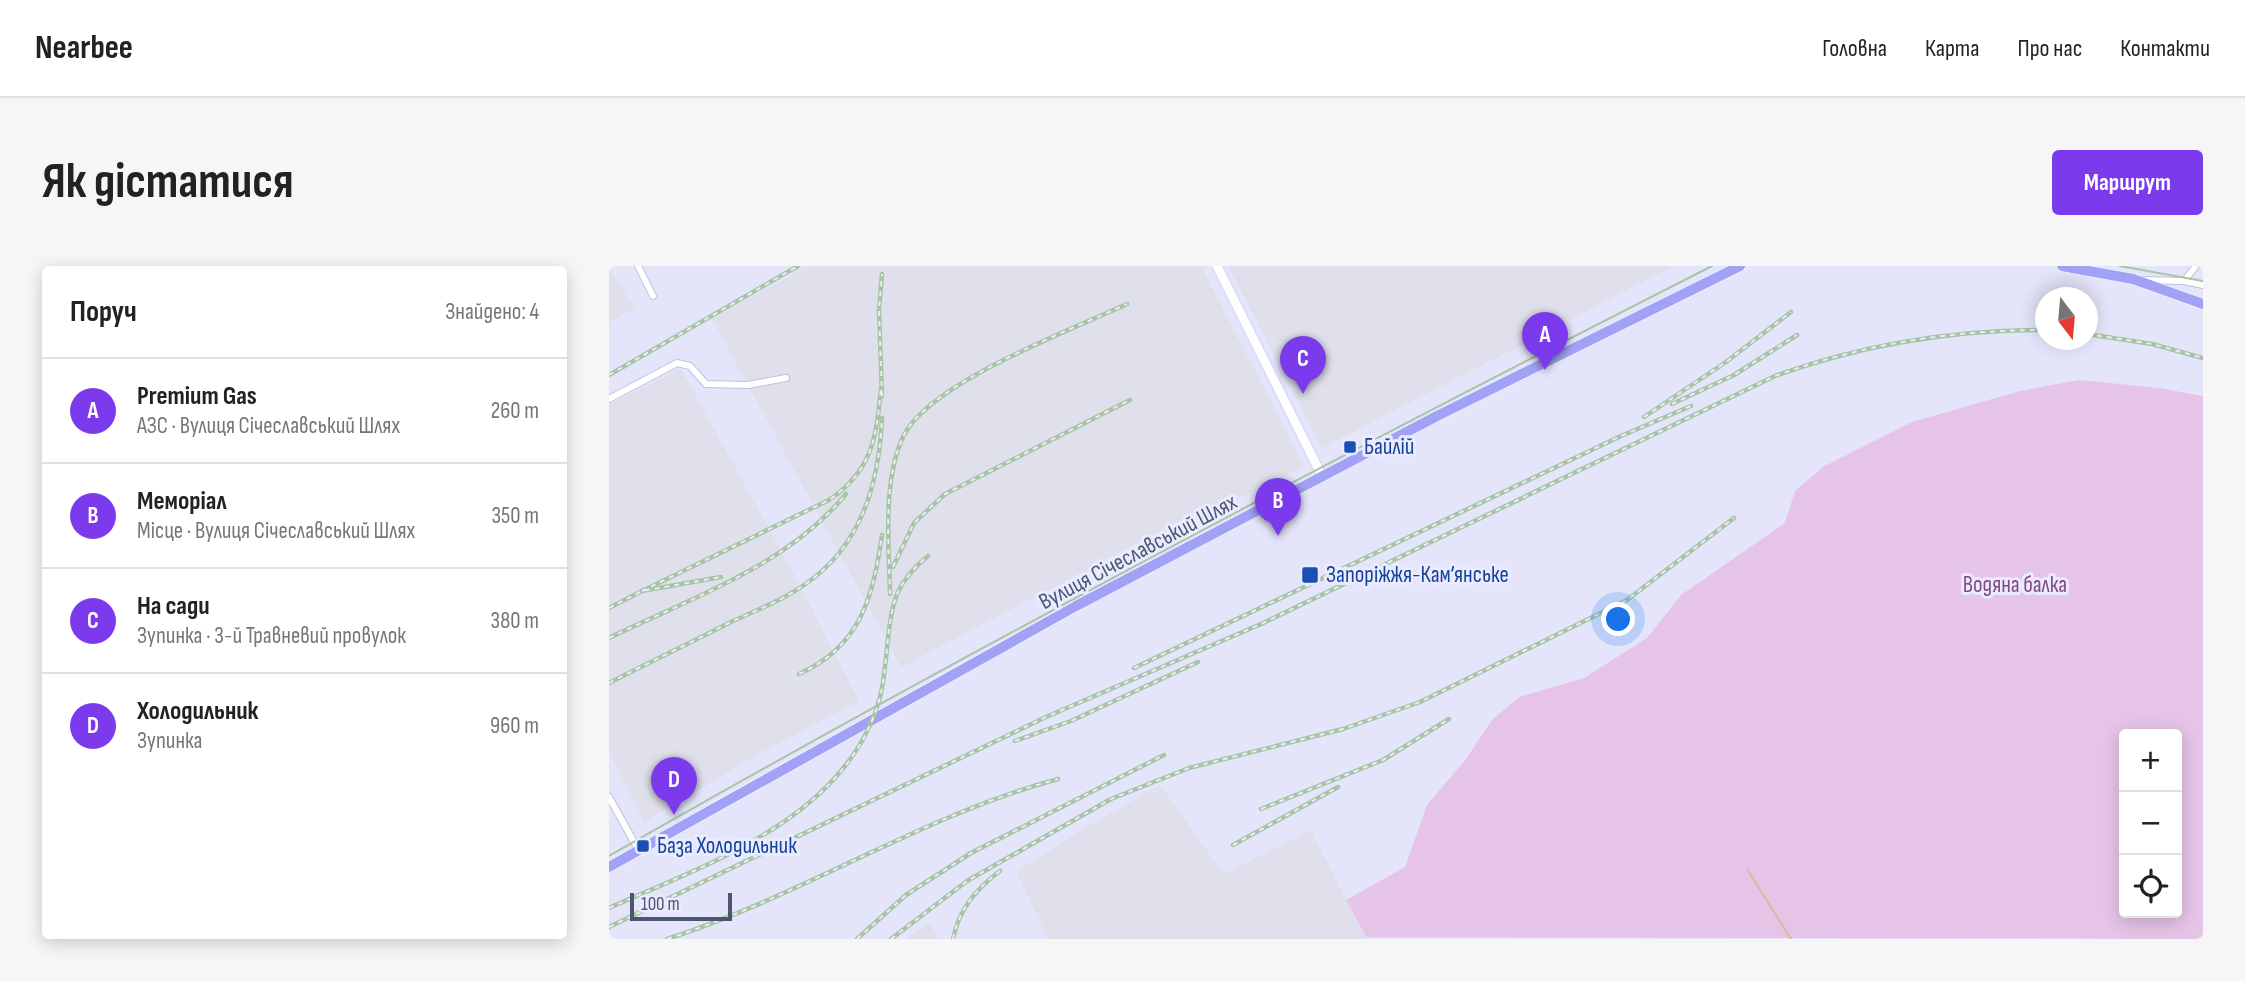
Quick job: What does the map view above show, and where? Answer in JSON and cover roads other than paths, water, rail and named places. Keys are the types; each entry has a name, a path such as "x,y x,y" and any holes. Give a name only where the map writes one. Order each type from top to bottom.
{"main road":[{"path":"1217,266 1322,476"},
{"name":"Вулиця Січеславський Шлях","path":"609,869 1065,613 1544,361 1739,266"},
{"path":"2062,266 2133,279 2203,304"}],"street":[{"path":"638,266 653,296"},
{"path":"2184,281 2196,266"},
{"path":"2133,279 2184,281 2203,285"},
{"path":"609,398 677,363 689,366 706,384 748,385 786,378"},
{"path":"609,797 639,851"}],"waterway":[{"path":"1747,869 1791,939"}],"tram line":[{"path":"609,856 882,703 1157,554 1712,266"},
{"path":"2120,266 2203,281"}],"railway":[{"path":"609,375 798,266"},
{"path":"882,274 879,310 882,396"},
{"path":"890,594 888,513 892,472 904,435 919,415 942,396 1005,359 1127,304"},
{"path":"1644,417 1726,362 1791,312"},
{"path":"609,927 1046,717 1261,624 1775,376 1842,355 1908,341 1976,333 2035,330"},
{"path":"1672,404 1734,375 1797,335"},
{"path":"2098,336 2152,344 2203,358"},
{"path":"642,591 829,500 844,489 855,477 870,452 881,388"},
{"path":"893,567 914,523 945,494 1130,400"},
{"path":"1134,668 1621,436 1691,406"},
{"path":"609,683 779,600 824,569 840,552 864,511 877,466 882,418"},
{"path":"609,638 767,561 822,519 846,494"},
{"path":"891,939 967,881 1111,799 1189,768 1343,729 1420,702 1627,600 1734,518"},
{"path":"799,674 820,663 850,634 868,599 882,535"},
{"path":"609,908 731,853 770,831 807,805 838,774 863,739 880,697 891,615 898,592 911,573 928,556"},
{"path":"609,608 642,591 721,577"},
{"path":"1015,741 1071,721 1198,662"},
{"path":"1261,809 1383,760 1449,719"},
{"path":"857,939 906,895 971,853 1164,755"},
{"path":"667,939 766,901 958,814 1058,779"},
{"path":"1233,845 1338,787"},
{"path":"953,939 970,900 1000,871"}],"place":[{"name":"Premium Gas","path":"1545,370"},
{"name":"На сади","path":"1303,394"},
{"name":"Байлій","path":"1350,447"},
{"name":"Меморіал","path":"1278,536"},
{"name":"Запоріжжя-Кам’янське","path":"1310,575"},
{"name":"Холодильник","path":"674,815"},
{"name":"База Холодильник","path":"643,846"}],"park label":[{"name":"Водяна балка","path":"2015,585"}]}
